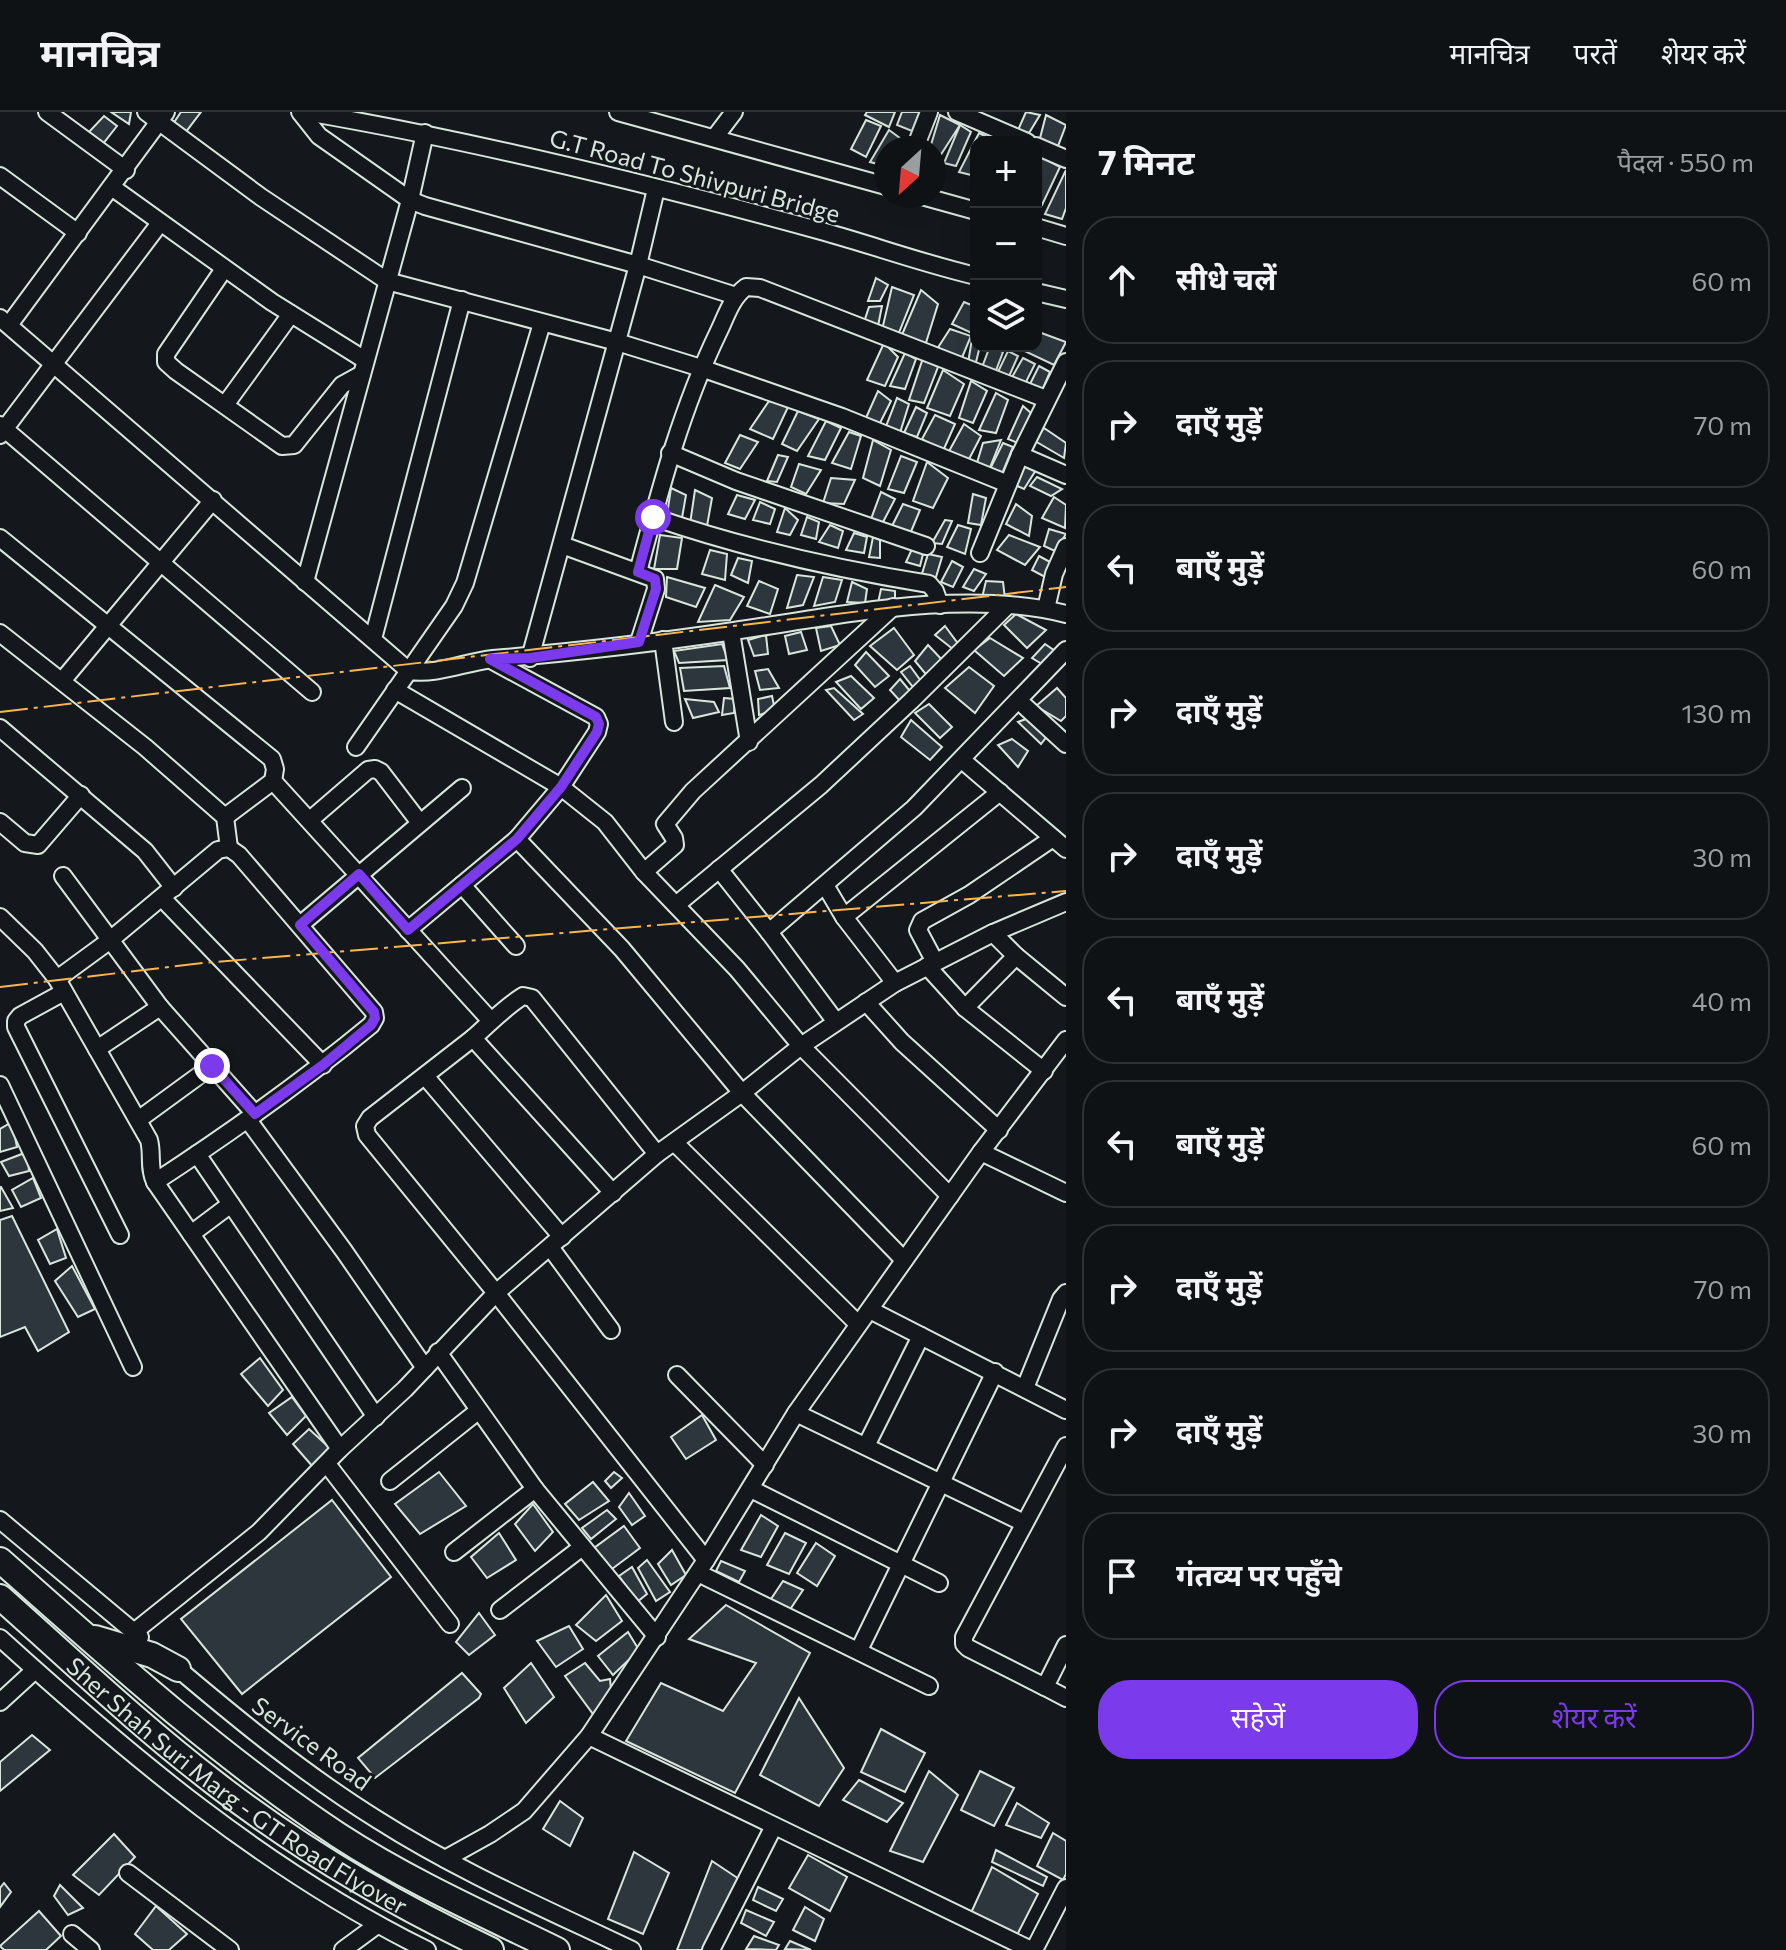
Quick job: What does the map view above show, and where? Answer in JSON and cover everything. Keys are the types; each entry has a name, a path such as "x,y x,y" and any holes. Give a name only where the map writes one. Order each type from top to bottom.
{"highway":[{"path":"0,1560 69,1621 99,1641 152,1655 178,1669"},
{"name":"Sher Shah Suri Marg - GT Road Flyover","path":"0,1597 148,1729 217,1785 323,1859 391,1899 491,1950"},
{"name":"Sher Shah Suri Marg - GT Road Flyover","path":"69,1621 236,1763 340,1836 404,1874 557,1950"}],"street":[{"path":"47,112 126,170"},
{"path":"303,112 319,136 410,200 445,213 638,265 736,296"},
{"name":"G.T Road To Shivpuri Bridge","path":"303,112 425,133 656,189 824,232 970,274"},
{"path":"715,137 734,112"},
{"path":"920,136 929,112"},
{"path":"957,112 1013,136"},
{"path":"623,113 874,183"},
{"path":"1008,484 842,417 701,368 617,342 387,281 261,197 157,115 113,188 4,322 409,671 427,672 490,659 530,658 731,632 893,607 1008,605 1066,614"},
{"path":"305,582 410,200 425,133"},
{"path":"1042,149 1066,159"},
{"path":"0,176 78,233"},
{"path":"113,188 363,367"},
{"path":"530,658 656,189"},
{"path":"946,203 970,209"},
{"path":"160,223 1,430 312,692"},
{"path":"1042,229 1066,236"},
{"path":"224,269 165,358 176,371 282,446 294,445 342,385 363,367"},
{"path":"638,572 670,453 701,368 736,296 746,287 760,288 1046,399"},
{"path":"1042,293 1066,299"},
{"path":"373,639 462,300"},
{"path":"225,405 291,314"},
{"path":"356,747 454,606 465,583 542,323"},
{"path":"980,553 1020,455 1066,362"},
{"path":"670,453 736,481 926,546"},
{"path":"1020,455 1066,475"},
{"path":"62,681 213,500"},
{"path":"653,517 748,548 851,571 929,584 940,605"},
{"path":"0,538 272,759 275,769 273,781 225,817"},
{"path":"562,545 655,579 656,589 639,642"},
{"path":"1046,609 1054,574 1066,547"},
{"path":"676,905 821,785 1008,605"},
{"path":"644,872 675,845 674,838 666,829 667,820 693,791 893,607"},
{"path":"731,632 749,742"},
{"path":"0,633 225,817 229,848"},
{"path":"663,640 674,722"},
{"path":"769,932 914,808 1066,650"},
{"path":"408,930 517,839 561,787 597,732 599,724 596,717 490,659"},
{"path":"395,690 561,787 605,822 644,872 737,969 801,1046 950,1196"},
{"path":"1019,701 1066,744"},
{"path":"0,728 145,851 168,893 323,1065"},
{"path":"962,760 1060,843 922,921 918,930 931,964 965,1008 1044,1071"},
{"path":"310,820 368,770 375,769 381,772 420,823"},
{"path":"273,781 491,1021"},
{"path":"300,925 462,788"},
{"path":"844,917 1000,792"},
{"path":"0,822 25,843 38,845 81,795"},
{"path":"517,839 622,949 742,1093 904,1260"},
{"path":"120,1235 16,1027 16,1021 218,850 229,848 239,855 300,925 374,1012 375,1018 371,1025 323,1065 155,1182"},
{"path":"719,869 836,1022"},
{"path":"63,876 160,1007 252,1117 425,1368"},
{"path":"462,885 516,946"},
{"path":"825,885 844,917 895,983"},
{"path":"134,1632 259,1532 496,1293 657,1154 801,1046 895,983 993,933 1065,904"},
{"path":"0,917 35,951 60,986 149,1140 149,1170 155,1182 340,1449"},
{"path":"993,933 1066,997"},
{"path":"965,1008 1016,956"},
{"path":"657,1154 532,998 523,996 370,1118 365,1126 367,1135 496,1293 702,1567 929,1686"},
{"path":"866,1002 902,1042 999,1130"},
{"path":"97,1049 160,1007"},
{"path":"473,1038 613,1193"},
{"path":"445,1859 524,1811 589,1736 702,1567 796,1413 981,1152 1066,1040"},
{"path":"138,1120 212,1066"},
{"path":"425,1076 556,1242 611,1330"},
{"path":"0,1085 133,1367"},
{"path":"675,1143 858,1324"},
{"path":"981,1152 1066,1193"},
{"path":"197,1154 376,1417"},
{"path":"191,1234 231,1204"},
{"path":"1025,1388 1066,1293"},
{"path":"870,1310 1066,1410"},
{"path":"866,1446 921,1336"},
{"path":"438,1352 535,1489 657,1637"},
{"path":"859,1650 995,1372"},
{"path":"677,1375 765,1465"},
{"path":"390,1481 478,1411"},
{"path":"796,1413 1024,1523"},
{"path":"1066,1446 964,1637 968,1648 1066,1698"},
{"path":"327,1464 450,1624"},
{"path":"454,1552 535,1489"},
{"path":"751,1489 939,1583"},
{"name":"Service Road","path":"0,1520 307,1772 378,1820 445,1859 632,1950"},
{"path":"500,1610 581,1548"},
{"path":"0,1638 165,1781 231,1831 298,1878 377,1925 427,1950"},
{"path":"1045,1687 1066,1645"},
{"path":"0,1702 35,1670"},
{"path":"589,1736 1033,1950 1066,1888"},
{"path":"711,1950 774,1826"},
{"path":"128,1873 230,1950"},
{"path":"343,1950 377,1925"},
{"path":"72,1934 91,1950"}],"building":[{"path":"111,112 131,112 129,124"},
{"path":"181,112 201,112 185,133 173,124"},
{"path":"867,112 895,112 889,127 865,115"},
{"path":"902,112 920,112 912,131 897,125"},
{"path":"1026,112 1040,115 1029,133 1018,130"},
{"path":"940,115 960,125 946,147 946,136 934,136"},
{"path":"1046,115 1066,125 1058,146 1042,143"},
{"path":"104,116 117,126 102,145 87,134"},
{"path":"866,120 881,126 866,157 851,149"},
{"path":"960,125 971,132 956,166 946,164"},
{"path":"970,151 970,175 959,172"},
{"path":"1042,157 1060,167 1042,205"},
{"path":"1066,170 1066,208 1062,219 1045,214"},
{"path":"876,278 888,285 880,301 868,301"},
{"path":"892,287 914,295 898,335 882,330"},
{"path":"921,290 938,304 925,346 901,337"},
{"path":"964,302 970,304 970,332 952,324"},
{"path":"882,306 878,326 864,322 869,307"},
{"path":"950,329 970,336 961,360 937,349"},
{"path":"1042,333 1066,342 1054,365 1027,352 1042,352"},
{"path":"884,343 898,357 885,386 867,380"},
{"path":"970,351 978,352 975,366 968,363"},
{"path":"988,352 1003,352 995,373 981,370"},
{"path":"1008,352 1018,356 1007,381 996,376"},
{"path":"905,353 916,359 905,389 890,386"},
{"path":"923,358 938,367 924,403 909,400"},
{"path":"1023,358 1035,364 1025,384 1012,377"},
{"path":"1039,366 1050,372 1041,393 1028,388"},
{"path":"943,370 964,384 950,416 927,408"},
{"path":"971,381 987,391 973,423 959,418"},
{"path":"878,391 891,401 879,425 865,420"},
{"path":"996,393 1008,400 996,433 979,430"},
{"path":"897,398 909,404 899,436 885,429"},
{"path":"769,401 789,405 773,439 750,429"},
{"path":"1023,406 1031,413 1018,443 1008,439"},
{"path":"916,407 927,413 917,437 904,433"},
{"path":"798,411 819,419 797,451 782,444"},
{"path":"935,415 955,424 943,451 922,439"},
{"path":"826,421 841,428 825,460 808,456"},
{"path":"964,424 981,436 968,461 948,453"},
{"path":"1044,428 1066,443 1064,458 1035,441"},
{"path":"849,432 861,436 851,469 832,463"},
{"path":"740,435 758,442 740,469 725,463"},
{"path":"873,440 891,450 880,486 863,478"},
{"path":"1001,440 989,470 976,466 983,443"},
{"path":"1003,443 1013,447 1002,474 987,475"},
{"path":"778,455 788,457 777,482 767,481"},
{"path":"901,456 917,462 904,493 888,489"},
{"path":"1024,461 1036,470 1024,489 1015,485"},
{"path":"927,462 948,478 933,508 913,501"},
{"path":"799,464 821,470 806,494 791,487"},
{"path":"1037,477 1062,489 1051,496 1030,486"},
{"path":"831,478 855,480 844,504 823,503"},
{"path":"671,488 686,495 682,518 667,515"},
{"path":"695,490 712,498 707,526 690,524"},
{"path":"881,492 895,499 882,524 871,519"},
{"path":"973,494 986,498 981,525 968,523"},
{"path":"737,495 755,500 745,519 728,514"},
{"path":"1054,497 1066,505 1065,528 1042,518"},
{"path":"760,502 775,509 770,524 753,520"},
{"path":"903,504 920,510 910,534 891,528"},
{"path":"1016,504 1032,516 1029,536 1006,524"},
{"path":"785,508 798,520 790,535 777,532"},
{"path":"807,517 819,522 816,539 801,535"},
{"path":"945,520 952,521 942,544 932,543"},
{"path":"830,525 843,531 838,548 819,542"},
{"path":"958,525 971,529 965,554 947,547"},
{"path":"1049,529 1066,534 1055,551 1044,546"},
{"path":"854,533 867,537 864,553 846,550"},
{"path":"660,535 682,538 677,569 654,569"},
{"path":"1009,535 1040,547 1025,565 997,550"},
{"path":"873,537 880,540 880,558 869,557"},
{"path":"912,549 923,554 920,566 906,562"},
{"path":"710,550 727,554 725,580 702,574"},
{"path":"928,554 942,557 936,577 921,577"},
{"path":"1039,556 1052,563 1047,578 1032,570"},
{"path":"738,558 752,561 748,583 731,575"},
{"path":"952,561 963,567 953,587 941,582"},
{"path":"974,569 986,574 974,591 963,587"},
{"path":"797,575 814,577 803,605 787,608"},
{"path":"667,577 705,588 696,607 666,597"},
{"path":"823,577 842,580 835,602 814,606"},
{"path":"759,581 778,589 770,614 747,606"},
{"path":"986,581 1003,582 1005,599 982,598"},
{"path":"852,582 867,589 865,603 847,602"},
{"path":"715,585 744,597 730,620 698,622"},
{"path":"881,589 895,591 895,603 878,603"},
{"path":"1016,614 1046,630 1027,648 1004,625"},
{"path":"831,626 840,645 821,651 816,628"},
{"path":"945,626 959,645 954,650 935,635"},
{"path":"894,628 914,655 897,670 870,646"},
{"path":"801,632 807,650 789,654 785,636"},
{"path":"766,635 768,654 754,656 748,640"},
{"path":"990,638 1023,658 1004,676 974,650"},
{"path":"722,644 728,660 679,663 674,651"},
{"path":"1045,644 1055,651 1042,664 1032,658"},
{"path":"928,645 945,663 929,678 915,661"},
{"path":"866,652 889,676 875,687 855,665"},
{"path":"724,666 730,688 684,691 680,668"},
{"path":"910,666 921,681 913,687 901,672"},
{"path":"969,667 994,686 975,713 945,688"},
{"path":"768,669 779,688 760,690 755,671"},
{"path":"851,676 874,698 861,709 836,682"},
{"path":"900,679 910,691 901,702 890,690"},
{"path":"834,688 863,714 854,720 826,690"},
{"path":"1057,688 1066,698 1066,716 1061,721 1036,706"},
{"path":"772,696 775,710 759,715 758,699"},
{"path":"724,698 735,699 734,713 722,715"},
{"path":"685,699 714,702 719,712 693,718"},
{"path":"929,704 952,727 940,738 915,713"},
{"path":"1026,719 1048,735 1041,744 1018,722"},
{"path":"911,720 942,747 930,760 901,737"},
{"path":"1012,739 1028,751 1018,767 998,745"},
{"path":"12,1122 17,1147 0,1152 0,1129"},
{"path":"27,1152 29,1171 9,1176 1,1162"},
{"path":"33,1178 41,1198 21,1207 12,1190"},
{"path":"1,1187 13,1208 0,1211"},
{"path":"12,1216 69,1332 38,1351 25,1327 0,1337 0,1220"},
{"path":"57,1229 66,1258 50,1264 38,1240"},
{"path":"72,1266 95,1309 78,1317 55,1281"},
{"path":"260,1358 283,1390 268,1406 241,1374"},
{"path":"292,1397 306,1416 287,1435 269,1413"},
{"path":"702,1415 716,1440 686,1459 671,1437"},
{"path":"309,1429 332,1450 313,1467 293,1444"},
{"path":"439,1472 466,1506 420,1534 395,1504"},
{"path":"614,1472 622,1478 611,1488 605,1481"},
{"path":"593,1482 609,1501 579,1520 565,1504"},
{"path":"629,1493 645,1516 632,1525 619,1507"},
{"path":"332,1500 391,1577 242,1694 181,1619"},
{"path":"533,1504 553,1532 535,1551 515,1524"},
{"path":"607,1510 616,1519 591,1539 582,1528"},
{"path":"761,1515 778,1526 761,1557 741,1550"},
{"path":"624,1526 640,1548 612,1569 594,1548"},
{"path":"499,1533 516,1560 487,1578 471,1557"},
{"path":"785,1533 806,1543 789,1574 767,1565"},
{"path":"816,1543 835,1556 817,1586 797,1573"},
{"path":"672,1550 686,1575 671,1585 658,1564"},
{"path":"647,1560 670,1592 656,1601 638,1568"},
{"path":"721,1561 745,1571 739,1582 716,1571"},
{"path":"632,1567 647,1594 637,1602 619,1576"},
{"path":"783,1581 803,1590 789,1611 771,1599"},
{"path":"606,1595 622,1621 596,1641 576,1625"},
{"path":"726,1605 810,1653 735,1793 626,1741 661,1683 723,1711 756,1663 689,1639"},
{"path":"479,1613 495,1635 469,1655 456,1642"},
{"path":"569,1626 583,1649 556,1667 537,1641"},
{"path":"628,1632 639,1650 613,1675 598,1656"},
{"path":"531,1663 554,1697 526,1723 504,1688"},
{"path":"585,1663 600,1681 610,1679 611,1689 593,1714 565,1676"},
{"path":"462,1673 481,1694 479,1698 375,1778 358,1758"},
{"path":"799,1698 844,1768 819,1806 760,1775"},
{"path":"881,1729 925,1753 905,1792 861,1772"},
{"path":"32,1735 50,1750 0,1791 0,1762"},
{"path":"929,1771 958,1795 923,1862 890,1851"},
{"path":"980,1771 1014,1788 994,1826 961,1810"},
{"path":"859,1780 903,1803 887,1822 843,1800"},
{"path":"560,1801 583,1818 570,1846 543,1829"},
{"path":"1017,1803 1049,1823 1041,1838 1006,1825"},
{"path":"1053,1833 1066,1841 1066,1874 1063,1880 1037,1866"},
{"path":"114,1834 135,1857 99,1895 73,1875"},
{"path":"996,1850 1047,1877 1043,1886 992,1862"},
{"path":"634,1852 669,1873 643,1934 608,1919"},
{"path":"808,1855 847,1877 830,1911 789,1888"},
{"path":"712,1861 739,1879 704,1950 677,1950"},
{"path":"992,1867 1038,1894 1016,1937 970,1915"},
{"path":"4,1883 11,1892 0,1907 0,1888"},
{"path":"60,1885 83,1908 68,1915 54,1896"},
{"path":"758,1887 783,1899 776,1911 753,1900"},
{"path":"156,1906 187,1934 169,1950 153,1950 135,1934"},
{"path":"805,1907 824,1919 815,1941 793,1930"},
{"path":"746,1910 774,1922 766,1936 741,1923"},
{"path":"39,1911 61,1936 46,1950 4,1950 0,1946"},
{"path":"754,1936 779,1945 776,1950 746,1949"},
{"path":"790,1941 811,1950 785,1949"}],"power":[{"path":"0,712 1066,587"},
{"path":"0,987 203,963 1066,891"}],"route":[{"path":"212,1066 255,1114 323,1065 371,1025 374,1012 300,925 359,874 408,930 517,839 538,816 561,787 597,732 599,724 596,717 490,659 530,658 639,642 656,589 655,579 638,572 653,517"}]}
